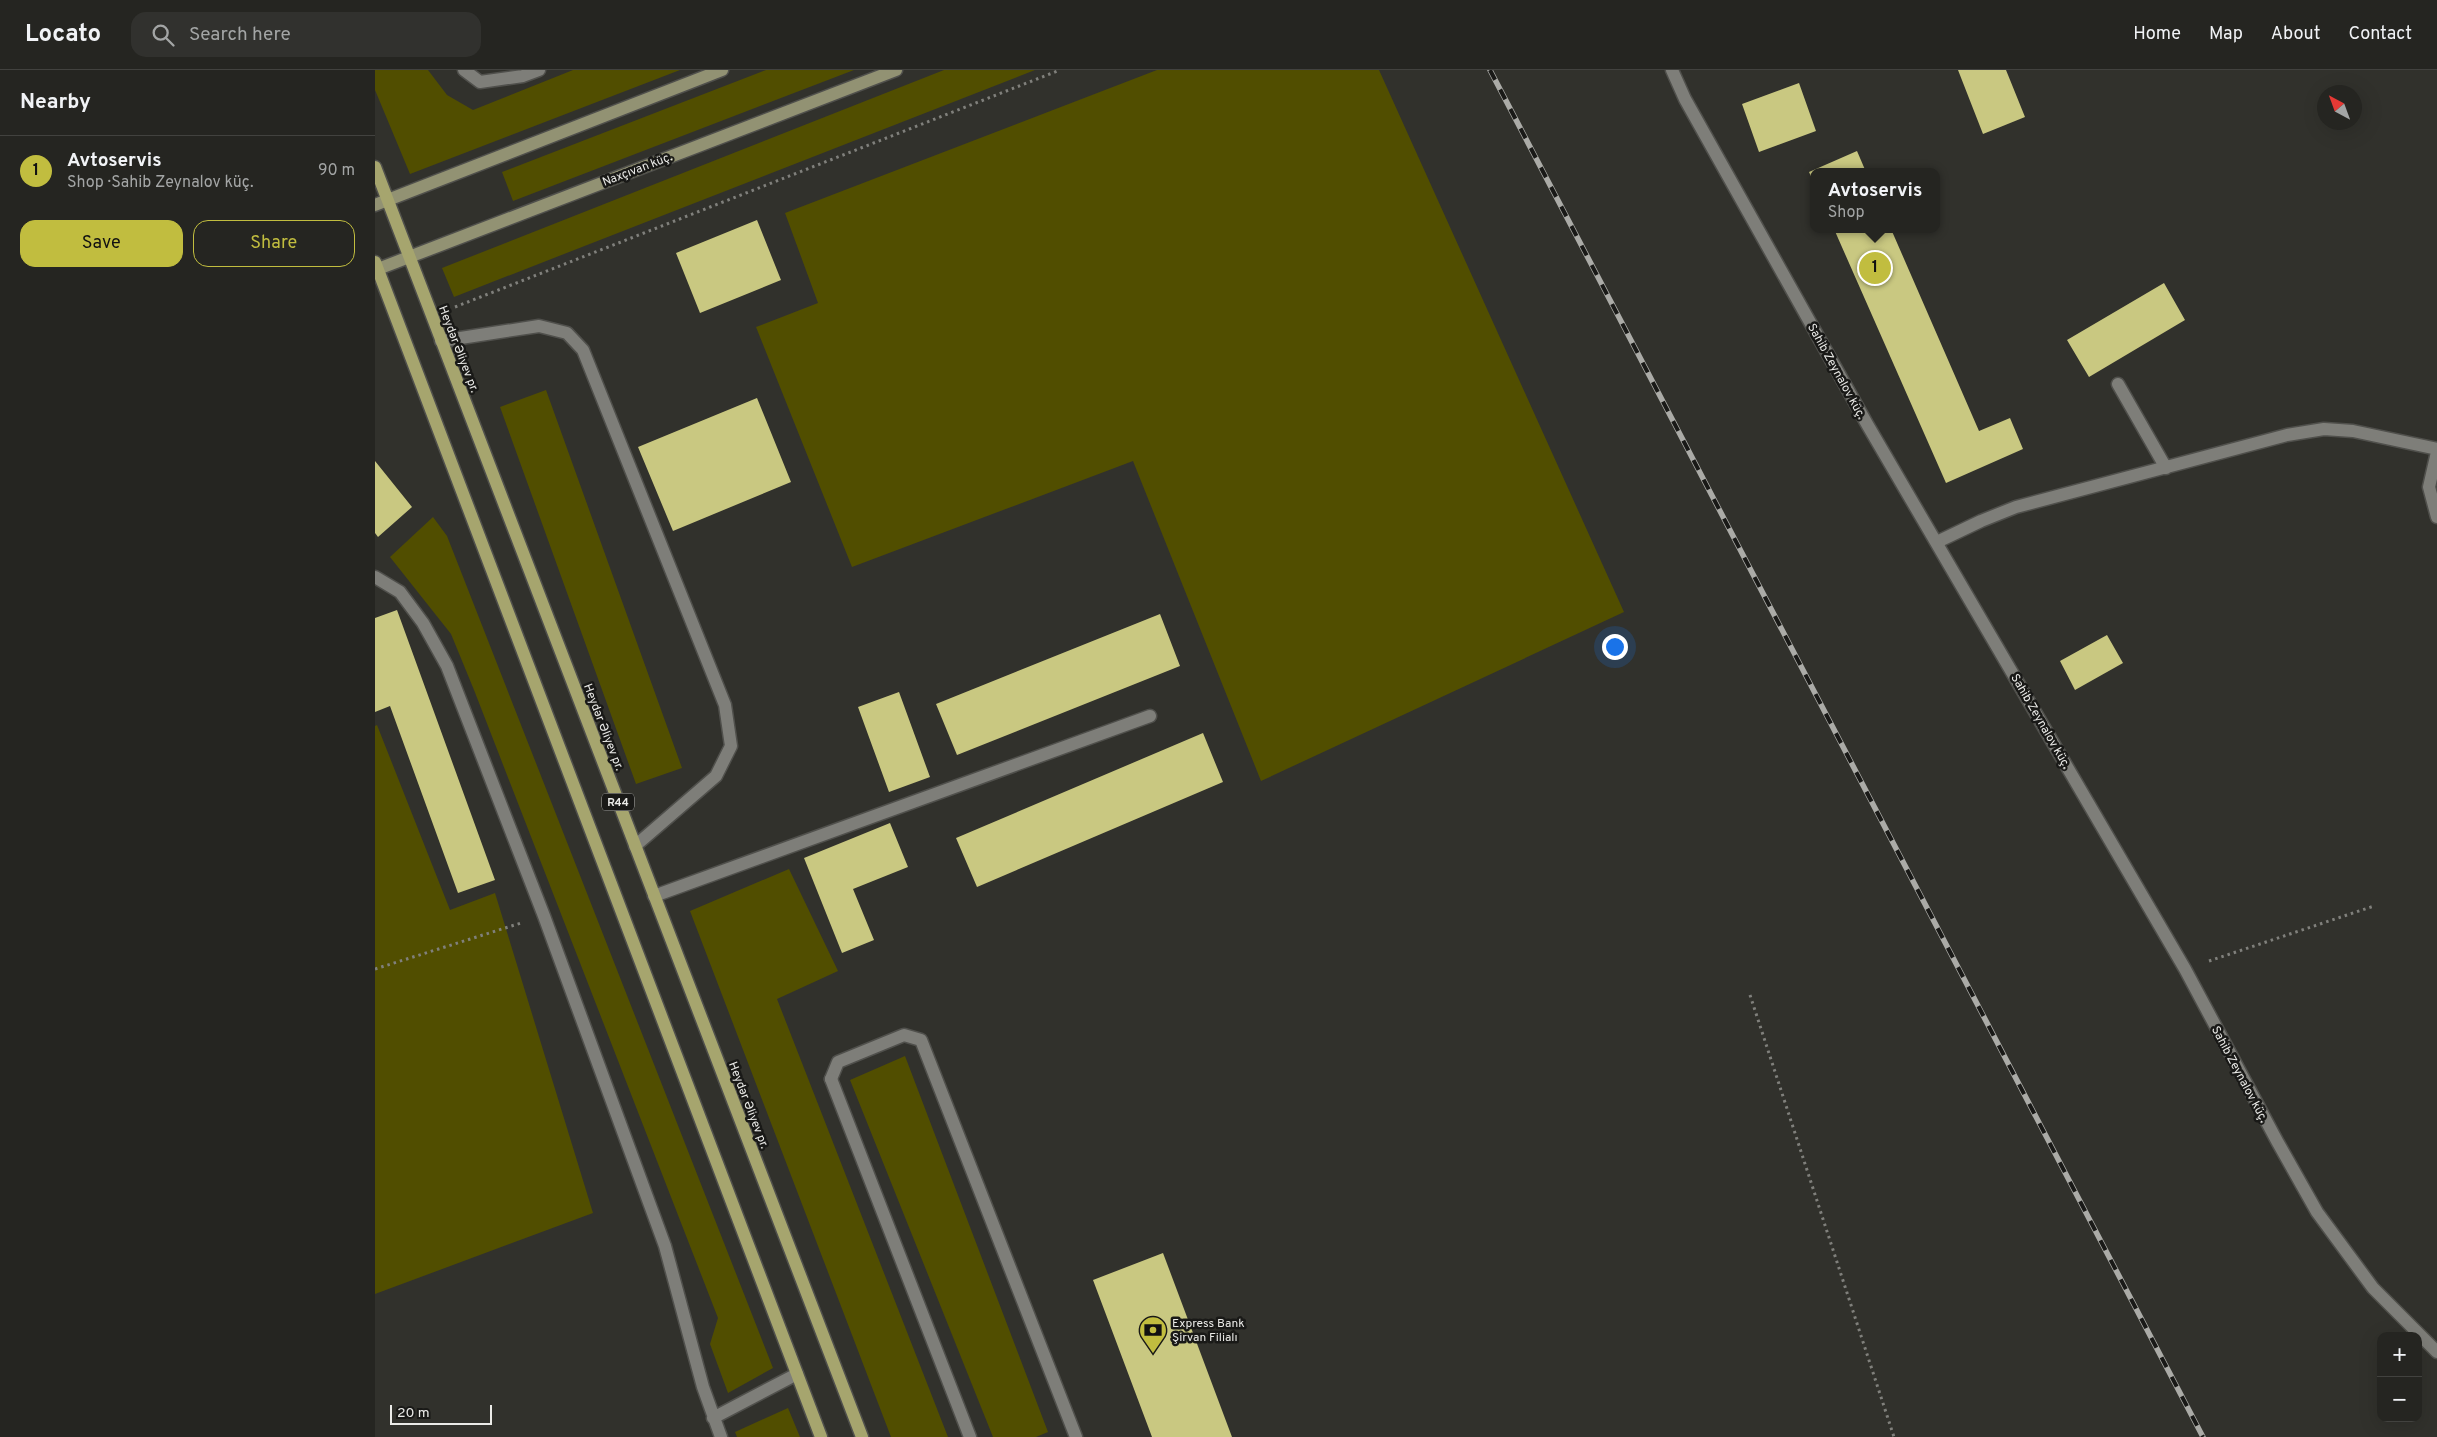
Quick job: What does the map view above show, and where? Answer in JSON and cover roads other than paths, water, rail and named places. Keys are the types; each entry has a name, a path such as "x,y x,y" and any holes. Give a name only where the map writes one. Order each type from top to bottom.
{"main road":[{"path":"375,205 722,70"},
{"name":"Naxçıvan küç.","path":"376,266 409,258 896,70"},
{"name":"Heydər Əliyev pr.","path":"375,167 862,1437"},
{"name":"R44","path":"376,266 821,1437"}],"street":[{"path":"464,70 480,82 523,76 539,70"},
{"name":"Sahib Zeynalov küç.","path":"1672,70 1685,99 1853,398 2185,969 2277,1142 2317,1212 2373,1288 2437,1352"},
{"path":"441,341 539,326 567,333 583,350 725,705 731,746 716,776 635,846"},
{"path":"2118,384 2166,468"},
{"path":"1937,542 1981,520 2016,507 2287,435 2324,429 2353,431 2437,451 2429,487 2437,517"},
{"path":"375,578 400,592 423,623 447,666 543,916 665,1246 713,1418 721,1437"},
{"path":"654,896 1150,716"},
{"path":"970,1437 831,1079 838,1062 904,1035 921,1040 1076,1437"},
{"path":"713,1418 797,1374"}],"railway":[{"path":"1490,70 2203,1437"}],"place":[{"name":"Avtoservis","path":"1875,268"},
{"name":"Express Bank Şirvan Filialı","path":"1153,1354"}]}
